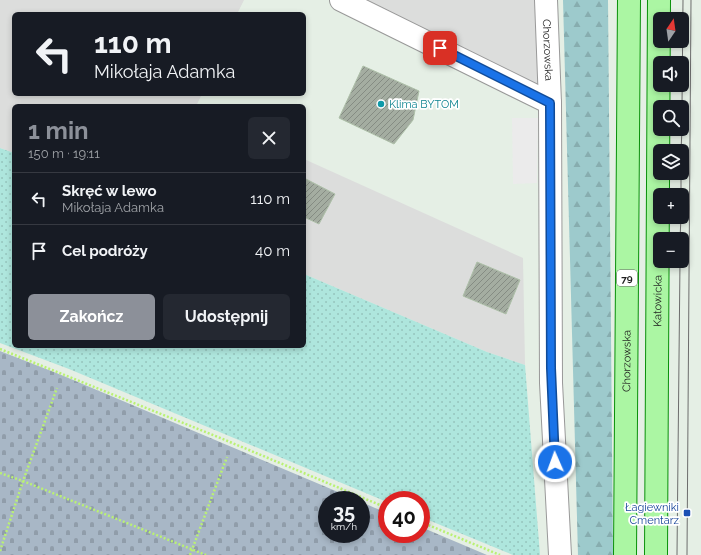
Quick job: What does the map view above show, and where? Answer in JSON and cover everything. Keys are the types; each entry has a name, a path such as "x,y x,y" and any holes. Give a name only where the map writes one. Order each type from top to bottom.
{"main road":[{"name":"Chorzowska","path":"625,555 629,0"},
{"name":"Katowicka","path":"656,555 659,0"}],"street":[{"path":"341,0 550,103"},
{"name":"Chorzowska","path":"546,0 550,103 552,383 560,555"}],"path":[{"path":"0,349 218,437 378,504"},
{"path":"0,551 23,481 57,388"},
{"path":"190,555 227,457"},
{"path":"0,473 206,555"},
{"path":"430,526 500,555"}],"shaded area":[{"path":"0,0 244,0 238,12 12,12 12,96 201,96 197,104 12,104 12,152 0,148"},
{"path":"341,0 545,0 550,103"},
{"path":"512,118 538,118 537,183 513,184"},
{"path":"0,148 12,152 12,348 0,343"},
{"path":"306,160 523,258 525,365 487,352 306,275"},
{"path":"306,275 487,352 525,365 540,555 513,555 430,521 430,491 378,491 378,498 370,495 370,491 361,491 69,369 13,348 306,348"}],"green space":[{"path":"563,0 608,0 613,555 578,555"},
{"path":"0,351 59,374 336,491 318,491 318,543 370,543 370,506 378,509 378,543 430,543 430,531 487,555 0,555"}],"building":[{"name":"Klima BYTOM","path":"363,66 419,91 413,120 394,144 339,118"},
{"path":"306,179 335,194 319,224 306,218"},
{"path":"477,262 520,280 506,314 463,296"}],"tram line":[{"path":"682,100 683,0"},
{"path":"687,555 691,0"},
{"path":"681,144 682,136"},
{"path":"681,180 681,188"},
{"path":"680,232 681,224"},
{"path":"677,555 680,268"}],"place":[{"name":"Klima BYTOM","path":"381,104"},
{"name":"Łagiewniki Cmentarz","path":"687,513"}],"route":[{"path":"440,48 550,103 551,368 555,462"}]}
